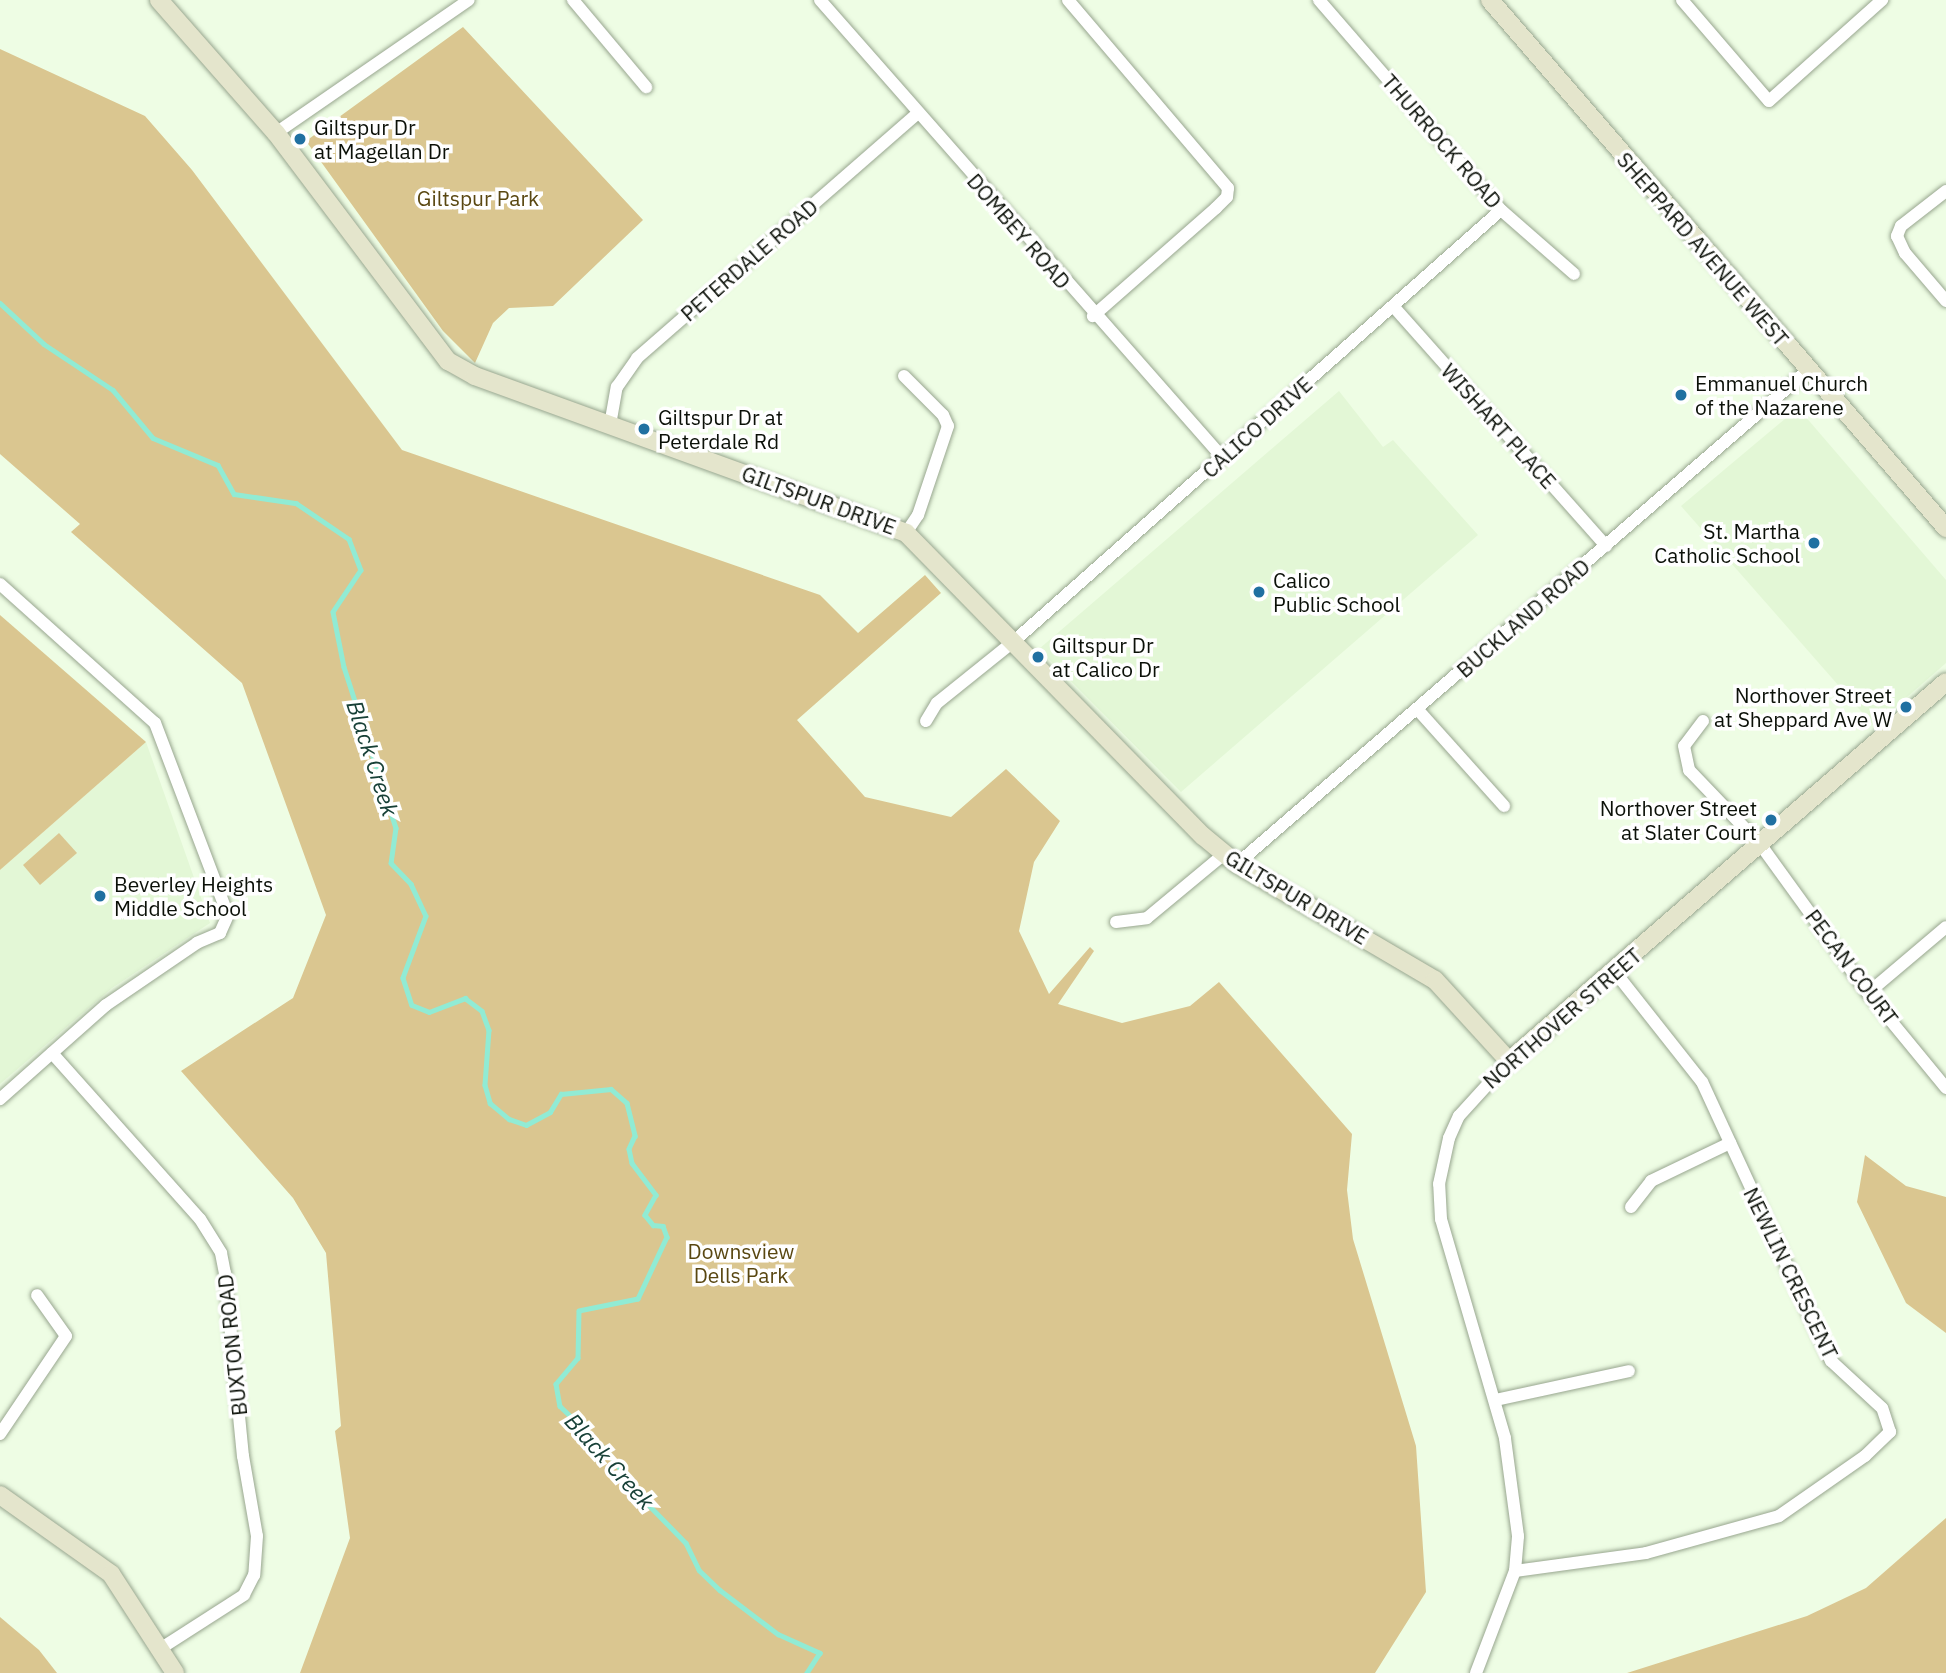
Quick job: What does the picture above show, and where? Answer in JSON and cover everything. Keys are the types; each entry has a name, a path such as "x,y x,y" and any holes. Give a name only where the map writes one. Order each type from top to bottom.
{"street":[{"name":"GILTSPUR DRIVE","path":"159,0 276,133 448,361 475,376 906,533 1231,859 1435,980 1509,1061"},
{"path":"276,133 469,0"},
{"path":"573,0 646,87"},
{"name":"DOMBEY ROAD","path":"820,0 1093,316 1223,458"},
{"path":"1068,0 1228,188 1227,197 1216,208 1093,316"},
{"name":"SHEPPARD AVENUE WEST","path":"1490,0 1946,528"},
{"path":"1682,0 1769,101 1882,0"},
{"name":"THURROCK ROAD","path":"1323,1 1501,210 1574,274"},
{"name":"PETERDALE ROAD","path":"610,425 617,387 638,358 917,114"},
{"path":"1946,191 1901,226 1897,236 1905,253 1946,301"},
{"name":"CALICO DRIVE","path":"926,721 937,704 1013,642 1501,210"},
{"name":"WISHART PLACE","path":"1393,306 1606,546"},
{"name":"BUCKLAND ROAD","path":"1116,922 1147,918 1231,859 1418,710 1808,370"},
{"path":"904,376 943,415 948,426 918,514 906,533"},
{"path":"0,584 155,723 228,915 220,933 197,943 106,1006 0,1099"},
{"name":"NORTHOVER STREET","path":"1476,1673 1514,1571 1516,1510 1495,1399 1441,1219 1439,1184 1448,1138 1459,1116 1509,1061 1615,972 1946,682"},
{"path":"1418,710 1504,806"},
{"name":"PECAN COURT","path":"1703,721 1684,746 1689,770 1760,844 1868,993 1946,1088"},
{"path":"1868,993 1946,927"},
{"name":"NEWLIN CRESCENT","path":"1514,1571 1646,1553 1779,1516 1865,1456 1890,1432 1882,1408 1831,1361 1702,1082 1615,972"},
{"name":"BUXTON ROAD","path":"52,1053 200,1219 221,1253 225,1273 257,1556 244,1595 160,1648"},
{"path":"1631,1207 1651,1181 1730,1143"},
{"path":"0,1434 66,1336 37,1295"},
{"path":"1495,1399 1629,1371"},
{"path":"0,1495 111,1574 175,1673"}],"shaded area":[{"name":"Calico Public School","path":"1339,391 1383,447 1393,440 1478,535 1181,792 1039,649"},
{"name":"St. Martha Catholic School","path":"1798,408 1946,580 1946,663 1874,726 1681,506"},
{"name":"Beverley Heights Middle School","path":"146,742 210,923 112,988 0,1084 0,870"}],"green space":[{"name":"Giltspur Park","path":"463,27 643,220 553,306 509,308 493,323 475,363 443,331 306,141"},
{"name":"Downsview Dells Park","path":"0,49 145,116 192,170 402,450 820,595 858,633 925,575 941,593 797,720 865,797 951,817 1006,769 1060,821 1034,862 1019,931 1049,994 1090,947 1094,951 1058,1004 1122,1023 1190,1006 1219,982 1352,1134 1347,1190 1353,1239 1416,1446 1426,1592 1375,1673 300,1673 350,1538 335,1431 341,1426 326,1253 293,1198 181,1071 293,998 326,915 242,683 71,532 80,524 0,454"},
{"path":"0,615 146,742 0,870"},
{"path":"59,833 77,853 40,885 23,865"},
{"path":"1865,1155 1906,1186 1946,1197 1946,1333 1906,1303 1857,1202"},
{"path":"1946,1518 1946,1673 1627,1673 1807,1616 1866,1588"},
{"path":"0,1617 39,1650 57,1673 0,1673"}],"waterway":[{"name":"Black Creek","path":"0,303 44,344 113,390 153,438 218,465 234,494 296,503 349,539 361,570 333,612 344,667 396,828 391,863 411,884 426,916 403,978 412,1005 429,1012 465,998 482,1011 489,1030 485,1085 490,1103 509,1119 526,1125 550,1112 561,1094 611,1089 627,1103 635,1136 629,1149 632,1163 656,1195 645,1215 653,1225 663,1226 667,1237 638,1299 579,1311 578,1358 556,1384 560,1406 608,1452 639,1495 686,1543 699,1570 720,1590 778,1634 820,1653 807,1673"}],"place":[{"name":"Giltspur Dr at Magellan Dr","path":"300,139"},
{"name":"Emmanuel Church of the Nazarene","path":"1681,395"},
{"name":"Giltspur Dr at Peterdale Rd","path":"644,429"},
{"name":"St. Martha Catholic School","path":"1814,543"},
{"name":"Calico Public School","path":"1259,592"},
{"name":"Giltspur Dr at Calico Dr","path":"1038,657"},
{"name":"Northover Street at Sheppard Ave W","path":"1906,707"},
{"name":"Northover Street at Slater Court","path":"1771,820"},
{"name":"Beverley Heights Middle School","path":"100,896"}]}
